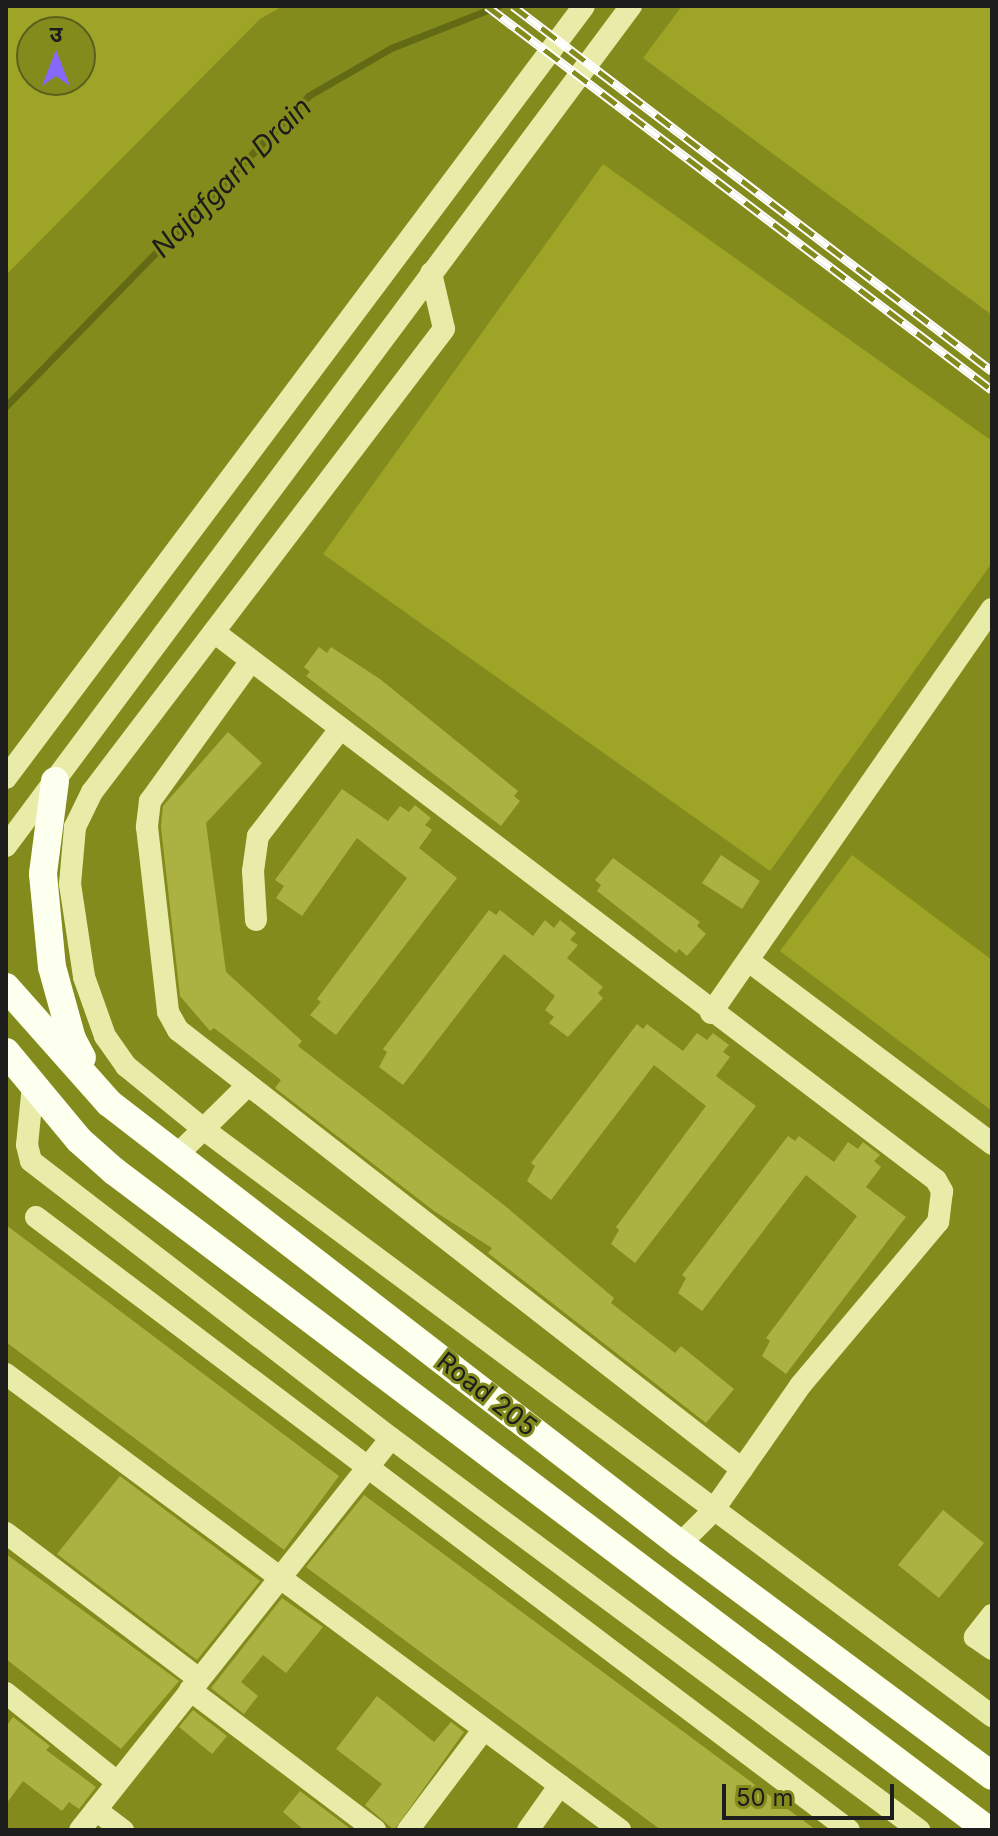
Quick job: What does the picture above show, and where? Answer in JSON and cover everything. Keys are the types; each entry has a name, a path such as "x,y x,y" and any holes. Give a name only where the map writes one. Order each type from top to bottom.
{"main road":[{"path":"55,781 43,874 52,967 72,1039 109,1103"},
{"name":"Road 205","path":"6,987 109,1103 680,1544 992,1776"},
{"name":"Road 205","path":"7,1054 79,1140 114,1171 988,1830"}],"street":[{"path":"6,778 584,6"},
{"path":"6,846 631,6"},
{"path":"431,273 444,329 92,792 75,827 70,884 84,977 105,1036 126,1066 206,1131 712,1512 992,1716"},
{"path":"717,1005 750,962 992,609"},
{"path":"214,632 340,729 717,1005 936,1180 942,1191 938,1222 800,1386 712,1512 680,1544"},
{"path":"251,661 150,801 147,827 168,1012 178,1030 246,1087 742,1469"},
{"path":"256,920 253,871 258,836 340,729"},
{"path":"750,962 992,1144"},
{"path":"33,1085 27,1145 31,1161 264,1335 391,1438 919,1830"},
{"path":"177,1155 206,1131 246,1087"},
{"path":"36,1217 849,1830"},
{"path":"6,1374 620,1830"},
{"path":"80,1830 391,1438"},
{"path":"6,1533 375,1830"},
{"path":"992,1615 975,1637 992,1649"},
{"path":"7,1695 117,1782"},
{"path":"408,1830 484,1729"},
{"path":"528,1830 560,1785"},
{"path":"96,1810 123,1830"}],"shaded area":[{"path":"6,6 283,6 260,19 6,275"},
{"path":"682,6 992,6 992,315 643,58"},
{"path":"603,164 992,441 992,563 770,871 323,554"},
{"path":"852,855 992,960 992,1111 780,951"}],"building":[{"path":"319,647 327,653 331,647 380,679 518,791 514,796 520,801 501,826 306,676 310,672 304,667"},
{"path":"228,732 262,763 206,823 226,972 302,1041 298,1046 504,1205 614,1298 611,1303 675,1353 681,1346 734,1389 706,1423 488,1253 492,1248 434,1211 275,1088 281,1080 214,1028 210,1031 180,996 161,827 163,806"},
{"path":"342,789 388,821 400,806 409,812 415,805 431,818 425,825 432,830 419,848 457,878 336,1035 310,1015 321,1002 317,999 407,878 357,838 302,916 276,898 284,886 275,880"},
{"path":"721,855 760,881 742,909 702,883"},
{"path":"613,858 700,922 697,926 706,934 687,956 679,949 676,953 597,891 601,885 595,880"},
{"path":"489,910 496,915 500,910 533,936 545,920 554,928 560,920 576,933 570,940 578,945 567,958 603,987 598,993 603,998 568,1037 549,1023 554,1017 545,1010 555,996 504,954 403,1085 379,1067 387,1052 383,1049"},
{"path":"637,1024 643,1029 647,1024 683,1051 697,1033 707,1040 713,1033 729,1045 723,1052 730,1057 716,1076 756,1106 635,1263 611,1244 619,1230 616,1227 706,1106 654,1065 551,1200 527,1181 535,1166 531,1163"},
{"path":"788,1136 795,1141 799,1136 834,1162 848,1142 858,1149 863,1142 880,1155 874,1161 881,1167 866,1187 906,1217 786,1374 762,1356 770,1341 766,1338 857,1216 806,1175 702,1311 678,1293 686,1278 682,1275"},
{"path":"6,1225 339,1476 284,1550 6,1342"},
{"path":"120,1476 260,1581 197,1660 57,1554"},
{"path":"364,1495 816,1830 661,1830 306,1567"},
{"path":"943,1510 984,1543 939,1598 898,1565"},
{"path":"6,1554 179,1681 121,1749 6,1659"},
{"path":"282,1598 323,1627 286,1673 263,1655 241,1682 258,1696 244,1714 211,1688"},
{"path":"377,1696 434,1742 451,1722 464,1732 394,1830 365,1805 382,1784 336,1749"},
{"path":"193,1710 227,1736 212,1754 179,1727"},
{"path":"13,1717 50,1746 46,1750 96,1787 79,1809 69,1802 62,1811 23,1781 6,1804 6,1727"},
{"path":"300,1791 352,1830 304,1830 283,1812"}],"waterway":[{"name":"Najafgarh Drain","path":"6,406 308,96 391,48 498,6"}],"railway":[{"path":"487,6 992,390"},
{"path":"513,6 992,371"}]}
